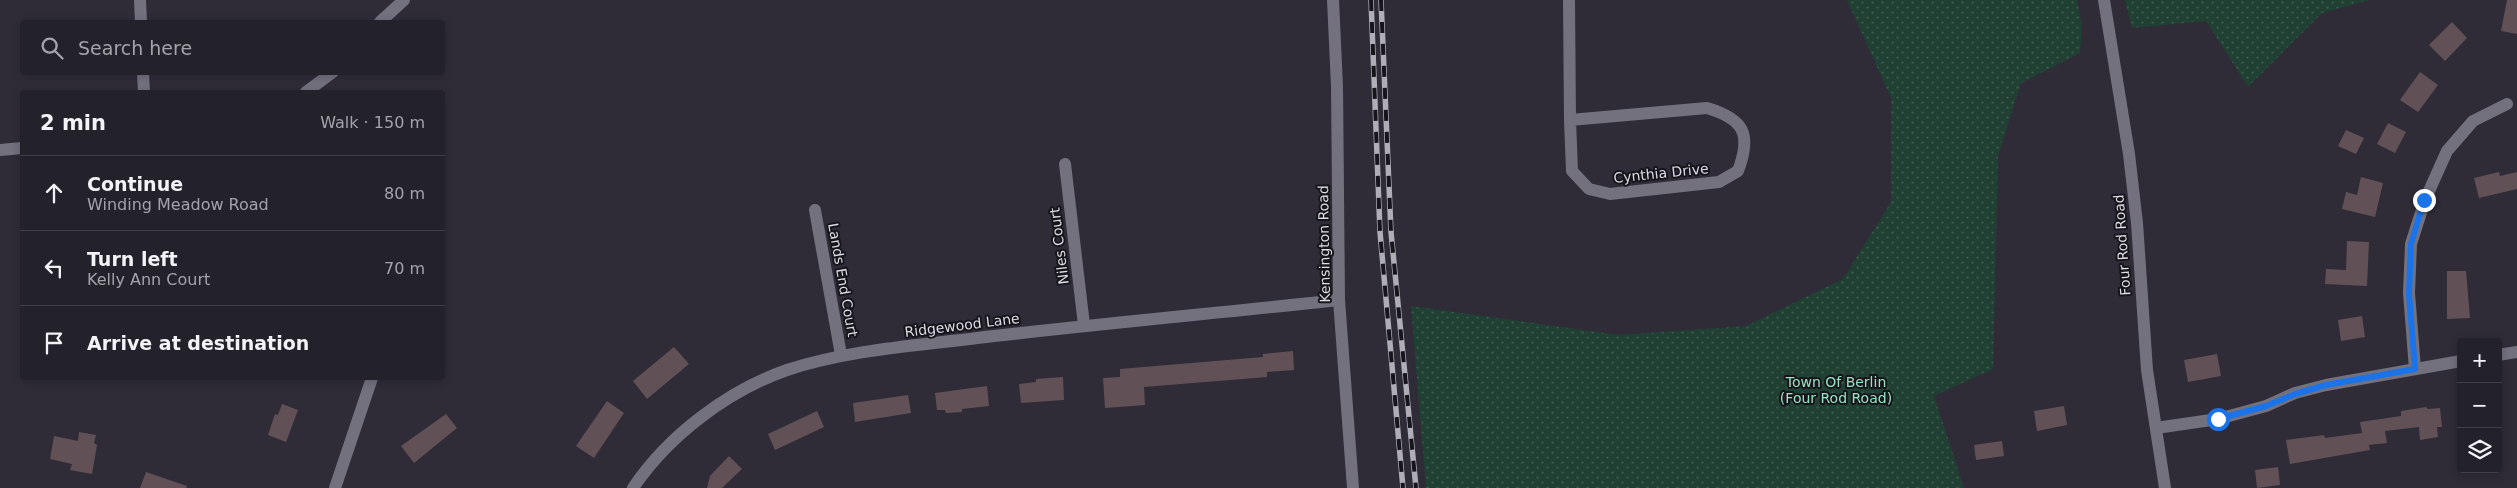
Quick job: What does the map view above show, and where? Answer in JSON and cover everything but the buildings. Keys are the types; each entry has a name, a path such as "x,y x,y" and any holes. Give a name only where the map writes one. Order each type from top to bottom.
{"street":[{"path":"140,0 141,20"},
{"path":"382,20 404,0"},
{"name":"Kensington Road","path":"1332,0 1337,86 1339,300 1352,488"},
{"name":"Cynthia Drive","path":"1569,0 1570,120 1572,172 1589,190 1610,194 1719,182 1738,171 1745,152 1742,129 1728,114 1707,108 1570,120"},
{"name":"Four Rod Road","path":"2104,0 2129,154 2137,223 2144,333 2165,488"},
{"path":"143,75 144,90"},
{"path":"309,90 329,75"},
{"path":"2415,369 2409,294 2411,244 2424,200 2447,150 2473,122 2507,104"},
{"path":"0,150 20,148"},
{"name":"Niles Court","path":"1065,164 1084,326"},
{"name":"Lands End Court","path":"816,210 841,355"},
{"name":"Ridgewood Lane","path":"633,488 643,473 685,429 734,395 785,371 841,355 1084,326 1339,300"},
{"path":"2502,354 2517,352"},
{"path":"2156,428 2218,419 2266,406 2295,394 2326,385 2457,362"},
{"path":"335,488 371,380"}],"green space":[{"name":"Town Of Berlin (Four Rod Road)","path":"1847,0 2077,0 2082,27 2080,53 2021,83 1998,156 1993,369 1934,396 1964,488 1426,488 1411,306 1619,335 1746,326 1843,279 1891,202 1891,98"},
{"path":"2125,0 2370,0 2322,13 2248,87 2206,21 2132,28"}],"railway":[{"path":"1371,0 1380,232 1403,488"},
{"path":"1381,0 1391,232 1416,488"}],"route":[{"path":"2218,419 2266,406 2295,394 2326,385 2415,369 2409,294 2411,244 2424,200"}]}
